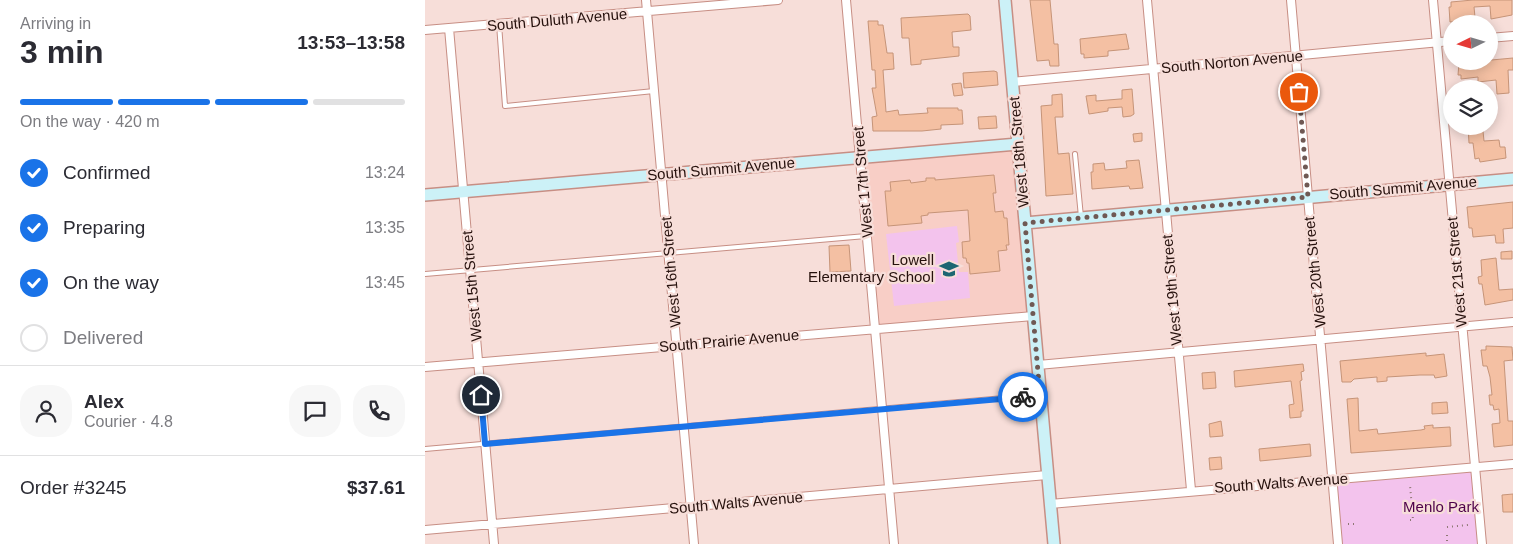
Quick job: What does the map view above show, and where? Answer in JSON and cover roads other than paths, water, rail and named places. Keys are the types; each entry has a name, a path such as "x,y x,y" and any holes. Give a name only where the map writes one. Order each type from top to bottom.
{"street":[{"name":"West 16th Street","path":"646,0 694,544"},
{"name":"South Duluth Avenue","path":"425,30 778,0"},
{"name":"West 17th Street","path":"846,0 894,544"},
{"name":"West 18th Street","path":"1005,0 1054,544"},
{"name":"West 19th Street","path":"1147,0 1191,490"},
{"name":"West 20th Street","path":"1291,0 1322,340 1338,544"},
{"name":"West 21st Street","path":"1433,0 1482,544"},
{"name":"West 15th Street","path":"449,28 494,544"},
{"path":"1498,37 1513,36"},
{"name":"South Norton Avenue","path":"1012,82 1296,57 1443,42"},
{"name":"South Summit Avenue","path":"425,195 1018,144"},
{"name":"South Summit Avenue","path":"1025,223 1513,179"},
{"name":"South Prairie Avenue","path":"425,367 1033,316"},
{"path":"1038,365 1513,322"},
{"name":"South Walts Avenue","path":"1050,504 1191,490 1513,464"},
{"name":"South Walts Avenue","path":"425,530 691,508 1047,475"}],"lane":[{"path":"499,24 505,106 654,91"},
{"path":"1075,154 1081,218"},
{"path":"425,274 867,236"},
{"path":"425,449 1040,395"}],"place":[{"name":"Lowell Elementary School","path":"949,269"}],"park label":[{"name":"Menlo Park","path":"1441,507"}]}
